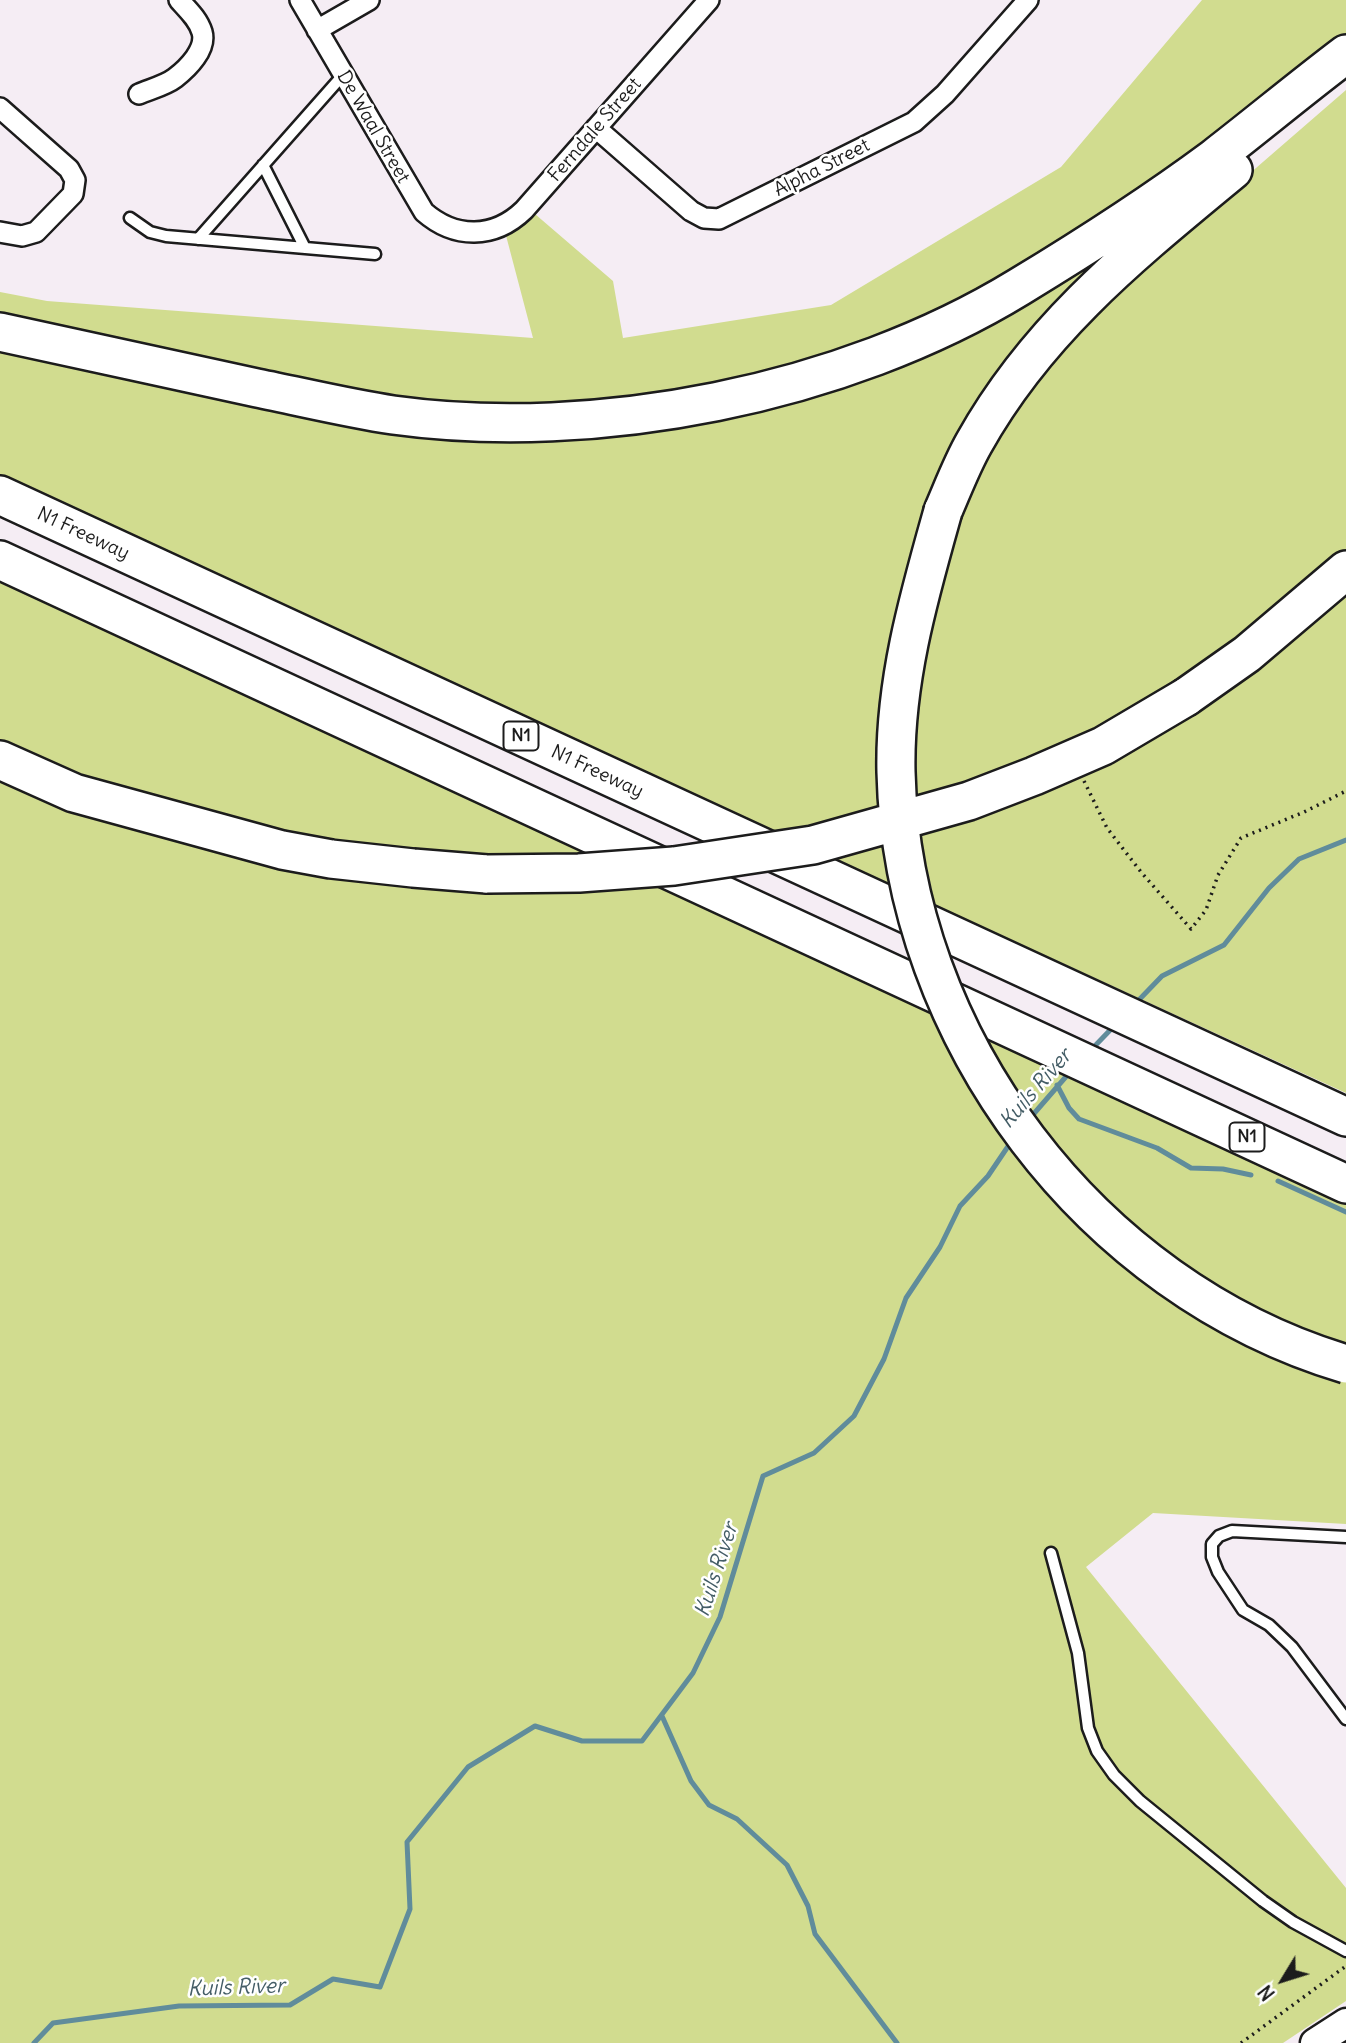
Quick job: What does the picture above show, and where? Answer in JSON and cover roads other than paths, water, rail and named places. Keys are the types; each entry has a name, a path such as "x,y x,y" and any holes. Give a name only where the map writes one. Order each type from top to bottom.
{"highway":[{"path":"0,332 394,415 484,422 581,420 685,408 796,383 899,347 958,321 1017,289 1212,159 1346,54"},
{"path":"1346,73 1121,264 1059,325 1012,384 974,443 943,511 908,642 900,691 896,771 903,854 923,937 951,1013 983,1076 1023,1133 1081,1203 1165,1275 1203,1300 1283,1341 1346,1364"},
{"name":"N1 Freeway","path":"0,495 1346,1117"},
{"name":"N1","path":"0,560 1346,1184"},
{"path":"0,760 74,793 282,850 331,859 487,874 579,873 674,866 813,845 969,801 1103,746 1186,697 1247,654 1346,570"}],"main road":[{"path":"1315,2043 1346,2023"}],"street":[{"path":"139,94 174,78 196,56 203,43 202,30 197,20 179,0"},
{"name":"De Waal Street","path":"300,0 424,212 444,227 465,233"},
{"path":"317,30 369,0"},
{"name":"Ferndale Street","path":"465,233 486,232 516,217 709,0"},
{"name":"Alpha Street","path":"596,128 691,211 704,218 719,219 914,122 945,94 1028,0"},
{"path":"0,108 69,169 75,180 73,194 36,232 22,236 0,232"}],"lane":[{"path":"198,239 343,75"},
{"path":"263,165 305,248"},
{"path":"130,218 150,232 198,239 375,254"},
{"path":"1346,1537 1232,1531 1219,1536 1212,1544 1212,1557 1218,1572 1243,1610 1269,1625 1292,1647 1346,1719"},
{"path":"1051,1553 1078,1653 1088,1728 1097,1751 1114,1775 1140,1801 1263,1901 1293,1923 1346,1951"}],"waterway":[{"name":"Kuils River","path":"1135,1004 1162,976 1224,945 1269,888 1299,859 1346,840"},
{"name":"Kuils River","path":"1089,1052 1116,1024"},
{"name":"Kuils River","path":"1031,1117 1070,1072"},
{"path":"1057,1085 1069,1108 1079,1119 1157,1148 1191,1168 1223,1169 1251,1175"},
{"name":"Kuils River","path":"34,2043 53,2023 179,2006 290,2005 333,1979 380,1987 410,1909 407,1842 468,1767 535,1726 582,1741 642,1741 693,1673 720,1617 763,1476 814,1453 854,1416 884,1359 906,1298 940,1247 960,1206 988,1176 1013,1139"},
{"path":"1278,1181 1346,1212"},
{"path":"662,1716 691,1781 709,1805 737,1819 787,1865 808,1906 815,1934 897,2043"}]}
